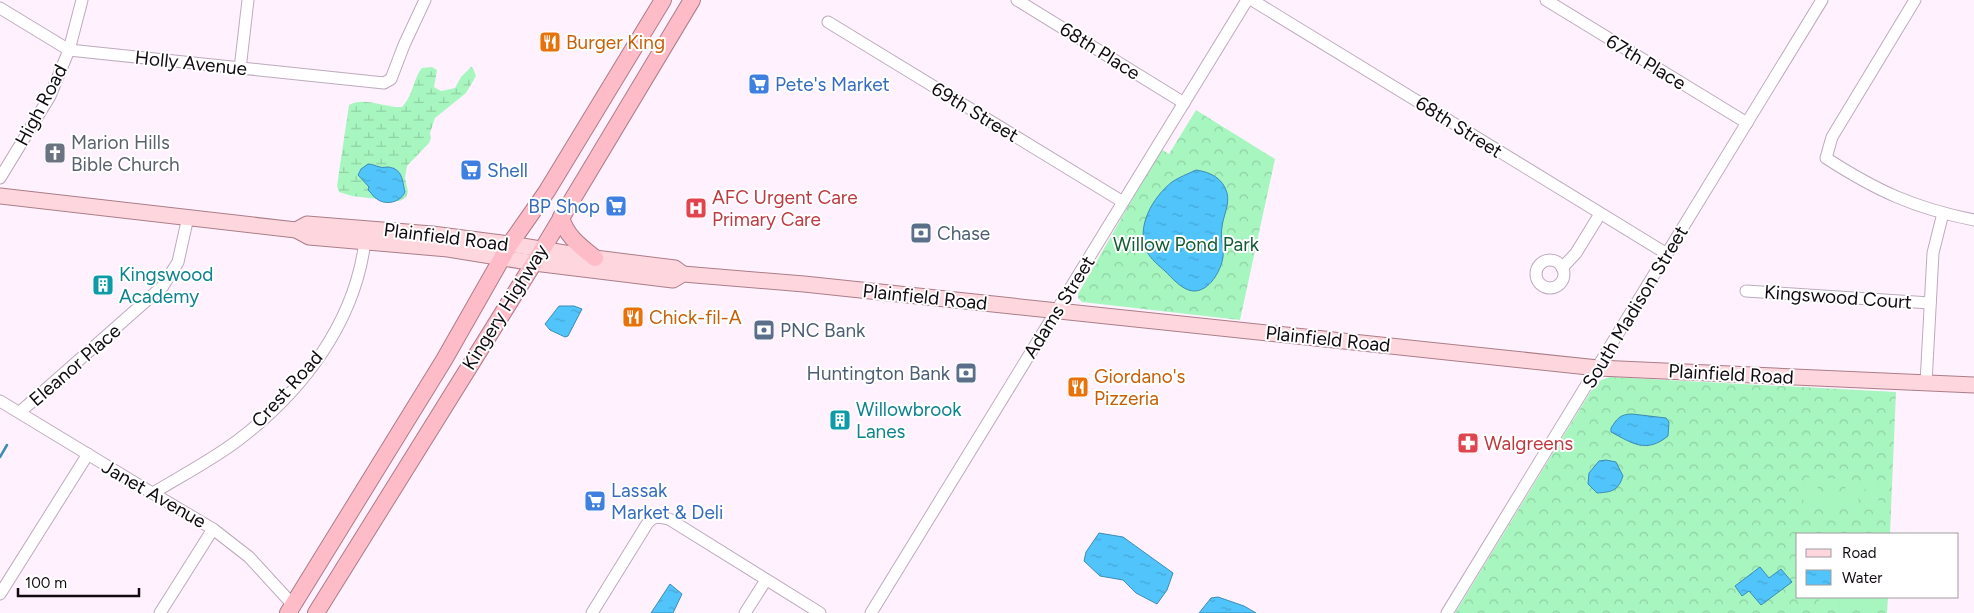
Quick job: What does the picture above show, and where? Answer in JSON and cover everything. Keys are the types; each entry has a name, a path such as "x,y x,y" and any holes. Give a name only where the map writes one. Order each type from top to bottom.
{"highway":[{"name":"Kingery Highway","path":"290,609 444,360 510,244 547,191 663,0"},
{"name":"Kingery Highway","path":"316,613 538,256 692,0"},
{"path":"560,217 570,237 595,258"}],"main road":[{"name":"Plainfield Road","path":"0,196 296,230 308,237 448,249 502,258 538,256 595,258 675,268 683,274 811,285 1598,368 1974,385"},
{"name":"Plainfield Road","path":"296,230 307,224 432,234 510,244 538,256 673,280 683,274"}],"street":[{"name":"High Road","path":"0,178 50,96 69,50 82,0"},
{"path":"240,69 248,0"},
{"name":"Holly Avenue","path":"0,8 69,50 384,83 391,79 425,0"},
{"name":"68th Place","path":"1017,0 1184,103"},
{"name":"Adams Street","path":"871,613 1247,0"},
{"name":"68th Street","path":"1252,0 1666,254"},
{"name":"67th Place","path":"1546,0 1746,123"},
{"name":"South Madison Street","path":"1447,613 1822,0"},
{"path":"1915,0 1832,137 1826,158 1863,182 1886,193 1943,213 1974,220"},
{"name":"69th Street","path":"828,22 1123,202"},
{"path":"1926,383 1933,253 1943,213"},
{"path":"1562,268 1576,253 1600,214"},
{"name":"Eleanor Place","path":"20,412 163,286 178,262 188,217"},
{"name":"Crest Road","path":"153,493 209,460 238,440 267,416 294,388 318,358 340,323 356,284 365,241"},
{"name":"Kingswood Court","path":"1746,291 1930,303"},
{"name":"Janet Avenue","path":"0,401 213,528 250,557 290,609"},
{"path":"0,594 88,454"},
{"path":"592,613 646,524 656,517 669,519 820,613"},
{"path":"160,613 213,528"},
{"path":"744,613 766,580"}],"green space":[{"path":"432,67 437,70 434,87 441,91 455,88 461,77 471,67 476,76 466,93 435,118 429,143 407,166 405,178 408,192 406,197 400,201 394,201 352,196 339,192 337,186 349,105 368,102 402,107 409,97 422,68"},
{"name":"Willow Pond Park","path":"1196,110 1275,159 1240,320 1082,302 1078,298 1078,294 1161,149 1169,154"},
{"path":"1610,377 1896,392 1890,533 1796,533 1796,598 1888,598 1887,613 1455,613 1591,391 1601,380"},
{"path":"1805,477 1818,478 1817,507 1803,506"},
{"path":"1826,478 1839,479 1837,508 1824,507"},
{"path":"1846,480 1859,480 1858,509 1844,508"},
{"path":"1866,481 1879,481 1878,510 1864,509"},
{"path":"1819,598 1833,598 1832,609 1819,609"},
{"path":"1840,598 1853,598 1853,610 1839,610"},
{"path":"1860,598 1874,598 1873,611 1859,611"}],"water":[{"path":"368,164 397,170 402,179 405,192 403,195 393,202 381,201 374,197 368,190 369,187 358,175 361,169"},
{"path":"1196,170 1211,174 1222,183 1227,193 1228,202 1222,231 1223,257 1220,268 1209,284 1204,288 1193,291 1178,283 1155,262 1147,252 1143,233 1148,213 1158,196 1172,182"},
{"path":"559,306 574,306 582,309 568,336 565,337 550,330 545,324"},
{"path":"1632,414 1666,418 1669,422 1668,436 1653,445 1646,446 1632,443 1611,432 1611,428 1619,418"},
{"path":"1599,461 1616,462 1623,476 1619,485 1614,490 1597,493 1588,484 1589,473"},
{"path":"1099,533 1123,537 1173,573 1167,590 1157,604 1136,593 1123,580 1100,576 1084,561 1086,552"},
{"path":"1760,567 1769,578 1781,569 1792,582 1761,605 1749,591 1742,596 1735,586"},
{"path":"670,584 682,594 673,613 651,613"},
{"path":"1218,597 1244,606 1256,613 1199,613 1211,598"}],"waterway":[{"path":"0,457 7,445"}],"place":[{"name":"Burger King","path":"550,42"},
{"name":"Pete's Market","path":"759,84"},
{"name":"Marion Hills Bible Church","path":"55,153"},
{"name":"Shell","path":"471,170"},
{"name":"BP Shop","path":"616,206"},
{"name":"AFC Urgent Care Primary Care","path":"696,208"},
{"name":"Chase","path":"921,233"},
{"name":"Kingswood Academy","path":"103,285"},
{"name":"Chick-fil-A","path":"633,317"},
{"name":"PNC Bank","path":"764,330"},
{"name":"Huntington Bank","path":"966,373"},
{"name":"Giordano's Pizzeria","path":"1078,387"},
{"name":"Willowbrook Lanes","path":"840,420"},
{"name":"Walgreens","path":"1468,443"},
{"name":"Lassak Market & Deli","path":"595,501"}]}
